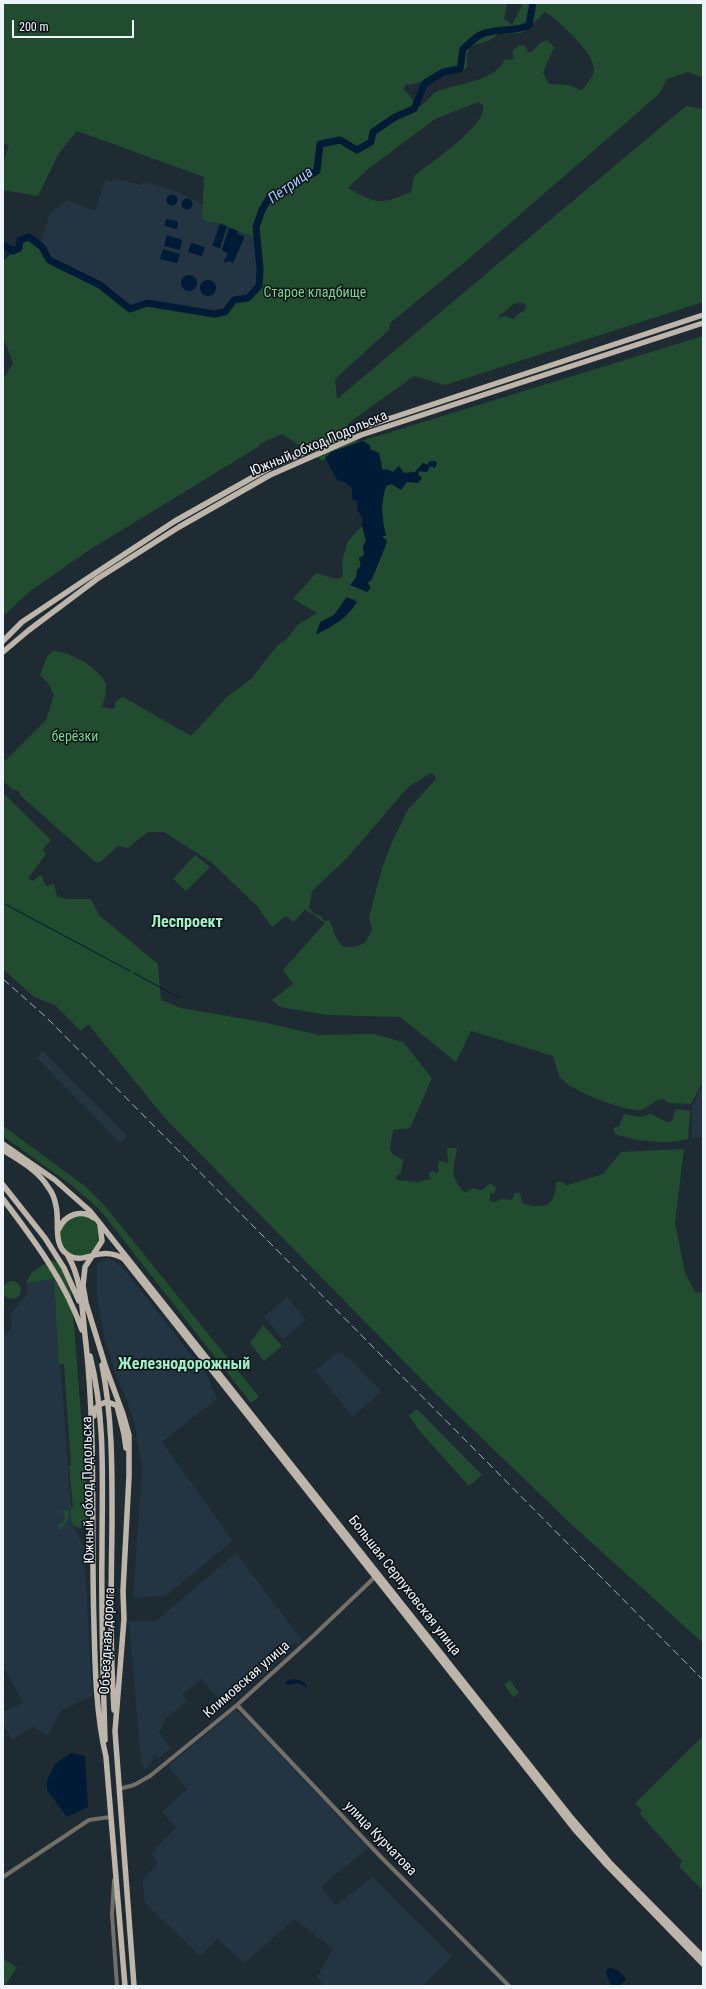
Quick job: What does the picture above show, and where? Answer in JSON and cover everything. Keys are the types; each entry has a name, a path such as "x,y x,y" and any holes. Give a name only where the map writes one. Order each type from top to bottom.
{"main road":[{"name":"Южный обход Подольска","path":"3,641 22,622 106,565 175,521 271,467 361,428 703,315"},
{"name":"Южный обход Подольска","path":"3,652 29,630 97,579 179,527 270,475 361,435 703,323"},
{"name":"Большая Серпуховская улица","path":"3,1144 71,1192 88,1208 587,1844 703,1964"},
{"path":"3,1150 39,1176 48,1186 56,1206 58,1231 60,1247 68,1255 84,1258 94,1254 102,1241 102,1230 97,1221 87,1214 75,1214 64,1220 58,1231"},
{"name":"Южный обход Подольска","path":"3,1184 45,1238 64,1268 91,1328 102,1364 109,1402 113,1452 111,1643 115,1731"},
{"name":"Южный обход Подольска","path":"3,1199 36,1242 55,1272 80,1325 94,1374 101,1414 103,1452 102,1644 106,1757"},
{"name":"Большая Серпуховская улица","path":"94,1254 111,1254 124,1259 590,1841 703,1957"},
{"name":"Объездная дорога","path":"94,1254 85,1267 84,1275 86,1303 129,1435 124,1619 115,1731 134,1986"},
{"name":"Объездная дорога","path":"68,1255 75,1269 80,1297 88,1370 92,1442 94,1650 99,1722 106,1757 125,1986"},
{"path":"92,1442 94,1410 102,1403 106,1402 116,1406 124,1434 129,1476"}],"street":[{"name":"Климовская улица","path":"119,1789 134,1785 150,1776 237,1705 312,1638 377,1575"},
{"name":"улица Курчатова","path":"237,1705 380,1856 509,1986"},
{"path":"3,1877 89,1820 110,1817"},
{"path":"115,1872 112,1914 117,1986"}],"shaded area":[{"path":"106,178 110,182 118,179 140,185 145,182 181,193 203,205 202,219 207,222 220,223 257,239 260,269 259,286 248,298 234,300 225,312 214,314 147,303 130,309 100,285 49,260 41,240 51,212 68,200 95,211"},
{"path":"43,1051 127,1136 120,1143 37,1058"},
{"path":"703,1082 703,1137 692,1138 692,1108"},
{"path":"109,1258 123,1268 150,1302 210,1380 211,1388 218,1398 162,1442 233,1541 165,1596 133,1598 142,1468 135,1426 128,1403 117,1378 104,1337 97,1297 97,1263"},
{"path":"54,1279 73,1526 84,1547 92,1696 62,1710 47,1736 33,1727 12,1740 3,1724 3,1712 23,1703 3,1666 3,1338 12,1327 11,1313 27,1294 26,1283"},
{"path":"287,1297 306,1320 283,1339 264,1317"},
{"path":"339,1352 349,1358 381,1391 353,1417 315,1370"},
{"path":"236,1553 302,1640 298,1644 296,1642 289,1648 291,1651 225,1706 201,1679 182,1695 187,1701 165,1719 159,1733 171,1748 159,1758 155,1754 153,1756 154,1759 152,1763 144,1770 141,1762 129,1621 156,1621"},
{"path":"235,1710 247,1720 368,1848 321,1887 336,1905 373,1877 452,1957 422,1986 324,1986 317,1977 333,1949 294,1919 245,1963 217,1939 200,1956 145,1903 143,1880 158,1863 151,1854 176,1827 162,1812 187,1789 168,1766"}],"green space":[{"path":"3,3 507,3 504,19 512,25 523,3 703,3 703,78 688,72 667,79 659,94 472,256 390,323 389,330 335,379 337,399 686,106 703,109 703,302 445,385 414,376 347,424 358,442 703,336 703,1081 691,1104 668,1103 664,1099 660,1099 640,1110 610,1104 585,1094 574,1088 560,1077 553,1056 471,1031 456,1062 400,1017 328,1015 280,1007 272,1000 293,984 283,970 325,923 305,909 294,922 286,916 272,927 257,906 211,862 164,832 148,832 128,848 118,846 99,863 94,861 20,795 19,791 12,789 3,781 3,763 46,720 54,695 49,684 40,675 47,657 53,651 67,654 76,658 92,667 98,673 106,685 106,693 102,707 114,709 116,701 123,697 191,736 227,697 251,679 277,646 287,639 297,625 317,613 293,599 316,573 336,579 343,577 342,561 348,541 362,526 366,540 363,547 364,555 359,558 361,563 357,576 352,582 369,586 368,583 372,579 385,546 383,536 386,535 382,510 386,486 391,484 396,487 410,481 415,483 419,471 424,472 432,466 435,461 429,462 428,465 423,463 415,472 404,473 397,468 394,472 382,469 382,463 376,451 371,450 363,441 331,452 323,461 282,434 260,444 258,447 86,552 29,592 3,616 3,380 13,363 5,342 3,342 3,260 19,248 20,240 29,237 42,247 49,260 100,285 130,309 147,303 214,314 225,312 234,300 248,298 259,286 260,269 257,239 220,223 207,222 202,219 204,177 77,131 59,153 38,196 3,190 3,163 9,145 3,143","holes":["545,12 575,38 589,55 593,63 594,70 594,73 581,90 569,85 549,84 543,73 554,47 547,40 540,43 531,53 528,52 525,46 519,45 512,52 514,59 504,60 493,73 475,81 438,91 419,107 403,88 407,84 410,85 464,70 467,67 467,54 471,46 490,40 498,34 521,33","478,102 483,105 482,113 468,133 414,176 411,192 385,201 379,201 372,200 348,188 368,169 435,119","520,302 526,305 524,311 518,314 514,319 505,316 499,318 499,316 514,304","345,599 354,599 357,603 345,618 316,634 323,620 334,615","431,773 436,777 407,811 393,840 382,868 369,917 372,929 365,943 350,947 345,947 338,941 330,921 324,921 321,916 313,913 309,908 312,891 347,858 408,787"]},
{"path":"3,793 51,840 43,849 46,854 28,878 32,881 41,875 46,886 54,884 57,896 67,899 91,899 99,915 158,964 161,1000 181,1008 263,1022 319,1035 374,1034 403,1042 432,1078 410,1128 393,1130 390,1148 392,1154 403,1160 401,1172 396,1177 397,1180 417,1182 431,1179 429,1174 432,1171 437,1173 439,1170 439,1161 448,1163 447,1148 457,1148 454,1177 465,1193 472,1188 482,1190 490,1183 496,1188 494,1194 490,1193 490,1200 494,1202 502,1199 512,1200 515,1193 520,1193 522,1203 542,1206 551,1201 554,1196 556,1182 564,1182 565,1186 603,1174 621,1152 684,1149 675,1222 685,1273 695,1292 703,1293 703,1643 572,1525 433,1391 165,1118 88,1024 81,1031 55,1005 34,997 3,969"},
{"path":"195,855 210,867 186,891 173,879"},
{"path":"676,1109 690,1111 688,1139 661,1142 632,1139 615,1134 613,1128 619,1126 624,1114 640,1117 651,1114 667,1122 672,1121"},
{"path":"3,1126 85,1186 105,1206 259,1397 251,1403 100,1210 74,1187 3,1136"},
{"path":"80,1216 88,1218 94,1222 98,1228 100,1236 98,1244 94,1250 88,1254 80,1256 72,1254 66,1250 62,1244 60,1236 62,1228 66,1222 72,1218"},
{"path":"51,1260 65,1265 70,1275 89,1517 87,1524 81,1528 74,1526 71,1519 71,1507 73,1507 69,1466 71,1465 64,1364 59,1364 54,1279 26,1283 31,1273"},
{"path":"12,1281 16,1282 20,1286 20,1294 16,1298 12,1299 8,1298 4,1294 3,1290 4,1286 8,1282"},
{"path":"263,1325 282,1346 264,1361 250,1343"},
{"path":"417,1409 482,1475 469,1486 418,1429 409,1415"},
{"path":"62,1510 69,1510 68,1519 63,1527 58,1531 59,1524 63,1523 65,1517"},
{"path":"510,1680 519,1693 513,1697 504,1684"},
{"path":"703,1736 703,1891 679,1866 682,1862 681,1860 640,1814 642,1811 635,1803"},
{"path":"3,1959 17,1967 5,1986 3,1986"}],"water":[{"path":"170,195 174,195 176,196 176,204 170,205 167,202 167,198"},
{"path":"185,199 189,199 191,200 191,208 185,209 182,206 182,202"},
{"path":"166,219 177,221 177,229 164,226"},
{"path":"220,224 227,226 220,248 212,246"},
{"path":"229,228 238,231 237,234 244,236 244,238 233,263 229,261 225,263 224,261 228,254 222,250"},
{"path":"167,235 182,240 180,250 164,246"},
{"path":"191,243 205,247 202,256 188,252"},
{"path":"163,249 180,254 177,263 160,259"},
{"path":"186,275 192,275 197,280 195,289 192,291 186,291 181,286 181,280"},
{"path":"205,280 211,280 216,285 214,294 211,296 205,296 200,291 200,285"},
{"path":"363,441 370,445 371,450 379,453 382,469 384,470 387,469 393,472 399,466 404,473 415,472 423,463 428,465 428,462 435,461 437,463 435,468 430,466 427,472 419,471 418,474 422,478 418,483 407,482 401,490 392,484 386,486 382,511 386,536 383,536 383,538 386,539 387,542 372,579 368,583 371,588 367,592 350,585 356,578 357,570 361,566 359,558 364,555 363,547 366,540 362,526 363,519 357,509 357,501 352,499 352,488 346,483 337,480 325,458 331,452"},
{"path":"347,597 357,602 338,621 322,632 316,634 320,622 334,615"},
{"path":"296,1679 305,1683 307,1688 299,1683 287,1685 285,1682"},
{"path":"71,1753 85,1756 88,1807 67,1817 47,1790 47,1781 55,1764"},
{"path":"609,1968 619,1971 626,1980 619,1986 612,1986 606,1971"}],"waterway":[{"name":"Петрица","path":"3,245 13,251 19,248 20,240 29,237 42,247 49,260 100,285 130,309 147,303 214,314 225,312 234,300 248,298 259,286 260,269 256,227 262,210 269,198 317,171 320,144 340,140 357,150 371,142 373,132 395,117 414,109 425,83 443,72 460,69 463,49 480,35 492,31 517,29 529,25 533,3"},
{"path":"3,260 13,251"},
{"path":"3,903 130,971"},
{"path":"134,973 179,998"}],"railway":[{"path":"3,979 46,1017 703,1680"}],"district":[{"name":"Леспроект","path":"187,923"},
{"name":"Железнодорожный","path":"184,1365"}],"park label":[{"name":"Старое кладбище","path":"315,293"},
{"name":"берёзки","path":"75,737"}]}
